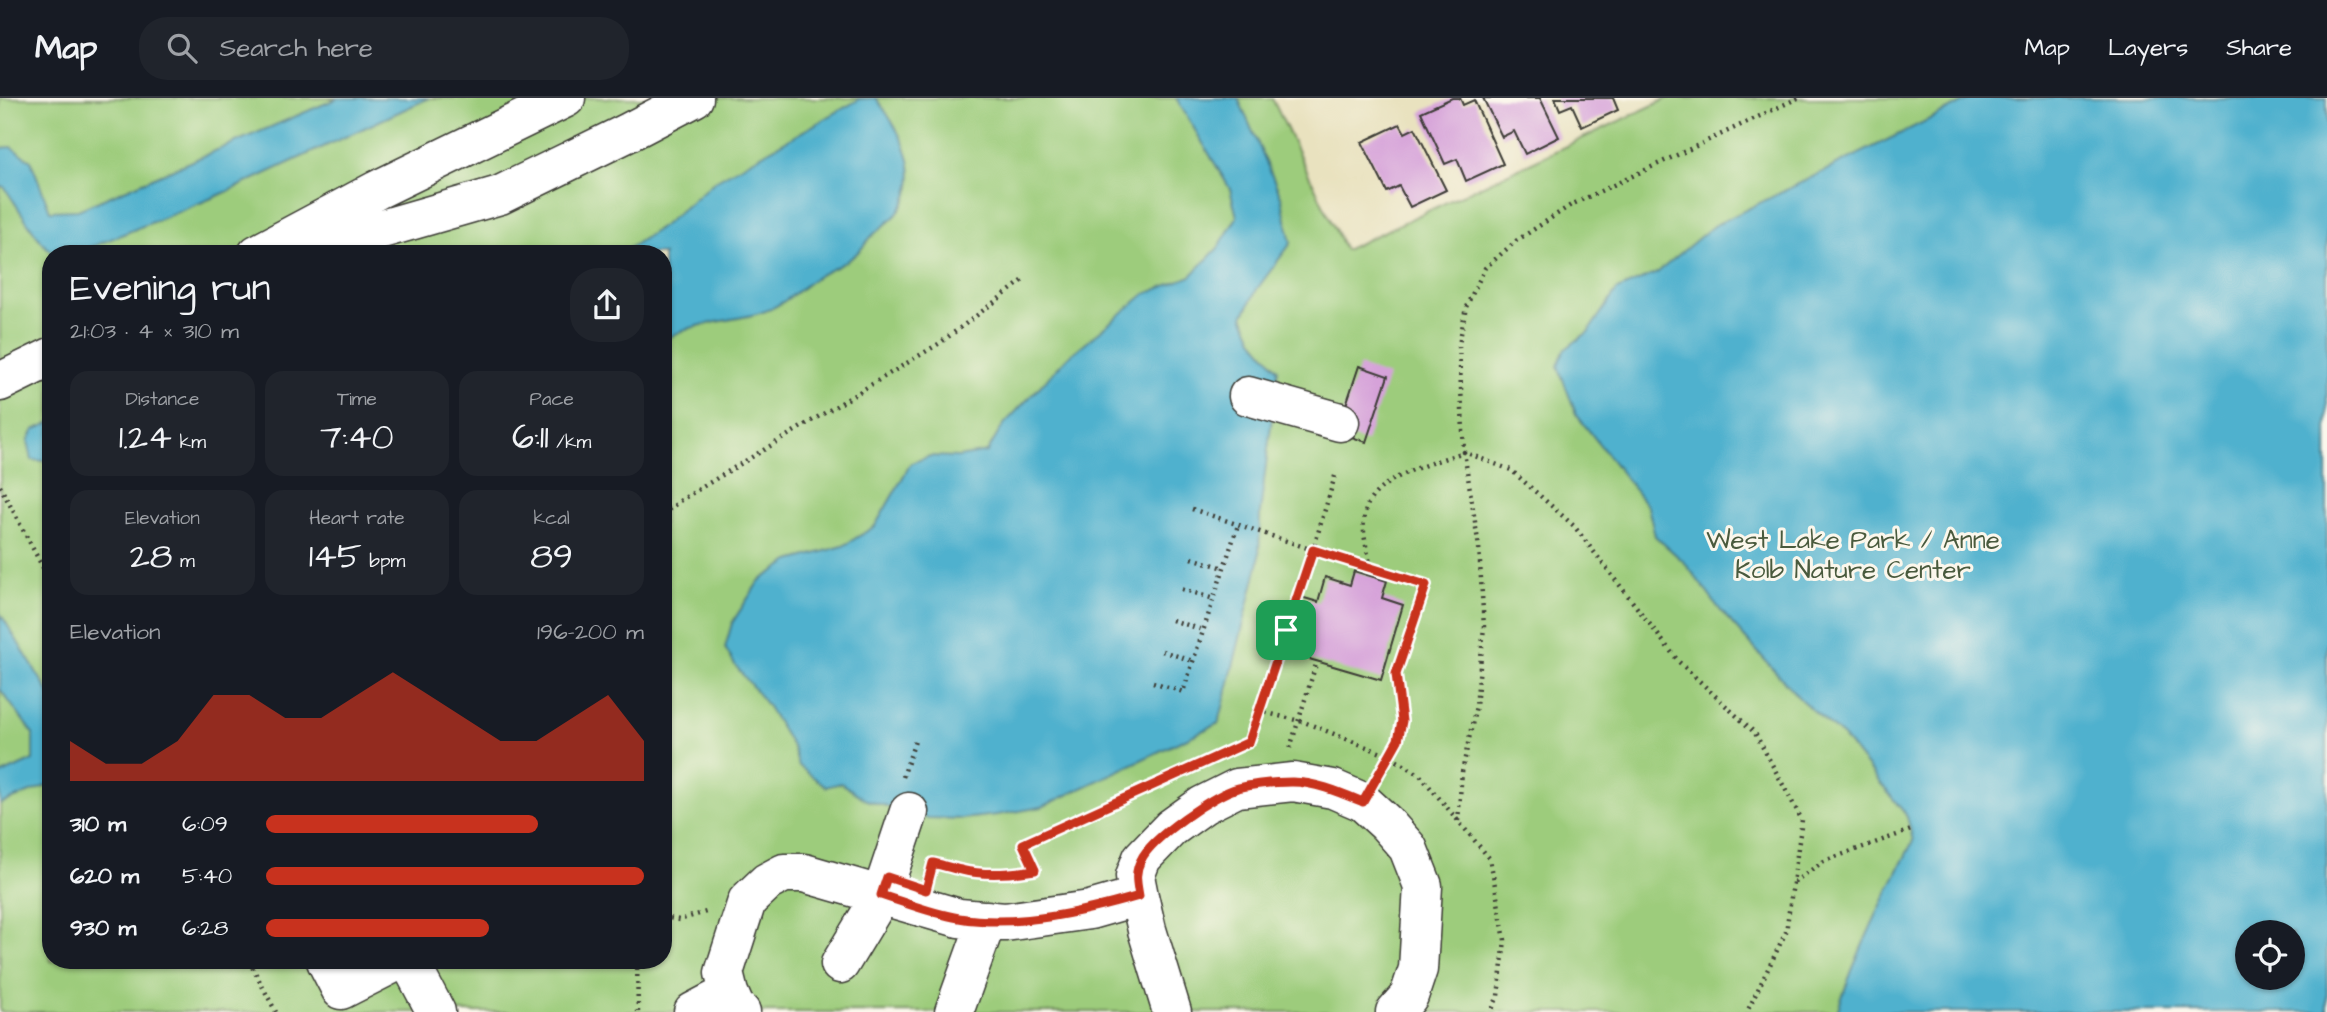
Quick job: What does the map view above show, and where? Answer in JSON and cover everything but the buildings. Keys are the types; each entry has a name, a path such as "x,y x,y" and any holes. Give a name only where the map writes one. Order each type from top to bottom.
{"street":[{"path":"274,245 377,190 566,98"},
{"path":"326,245 500,195 694,98"},
{"path":"474,143 500,195"},
{"path":"0,382 42,361"},
{"path":"1248,396 1340,422"},
{"path":"1172,1012 1147,930 1135,876 1142,858 1171,828 1203,805 1237,788 1293,782 1333,789 1363,802 1408,848 1423,886 1418,969 1409,996 1395,1012"},
{"path":"841,964 881,895 909,812"},
{"path":"693,1012 735,1003 724,973 747,901 767,882 784,873 804,873 958,918 1005,922 1090,910 1139,896"},
{"path":"954,1012 988,920"},
{"path":"330,969 341,990 382,969"},
{"path":"413,969 436,1012"}],"path":[{"path":"1458,821 1462,772 1476,706 1484,626 1479,547 1464,452 1459,345 1466,307 1485,268 1516,241 1571,205 1798,98"},
{"path":"672,507 940,343 1025,279"},
{"path":"1371,568 1364,532 1364,513 1369,499 1390,481 1464,452 1511,470 1574,526 1679,662 1755,733 1802,820 1786,932 1747,1012"},
{"path":"1224,753 1249,742 1335,476"},
{"path":"0,486 42,566"},
{"path":"1192,509 1426,585 1396,674 1402,721 1398,740 1363,802"},
{"path":"1153,682 1183,692 1238,525"},
{"path":"1192,558 1224,568"},
{"path":"1182,589 1214,599"},
{"path":"1172,620 1203,630"},
{"path":"1163,651 1193,661"},
{"path":"1279,783 1317,661"},
{"path":"929,877 933,863 984,873 1011,874 1035,870 1023,844 1186,770"},
{"path":"1793,882 1824,861 1911,830"},
{"path":"253,969 276,1012"},
{"path":"636,969 638,1012"}],"green space":[{"name":"West Lake Park / Anne Kolb Nature Center","path":"0,98 1272,98 1345,250 1668,98 2327,98 2327,1012 0,1012"}],"water":[{"path":"338,98 429,98 222,194 96,245 45,245 4,187 0,186 0,148 11,147 31,161 50,211 78,210"},
{"path":"876,98 902,139 908,154 910,184 906,199 897,214 851,258 818,276 776,306 760,313 710,323 672,336 672,245 634,245 664,225 715,181 860,99"},
{"path":"1176,98 1238,98 1281,196 1291,243 1257,289 1243,316 1253,339 1278,369 1260,513 1259,561 1219,723 1042,807 997,815 962,819 927,818 866,800 841,783 826,787 799,766 793,748 767,705 725,648 732,623 759,581 790,561 843,546 875,526 911,463 930,456 958,457 987,452 1004,424 1068,357 1145,294 1191,276 1218,248 1237,217 1230,189"},
{"path":"1972,98 2327,98 2327,1012 1837,1012 1862,946 1913,841 1907,816 1843,737 1800,699 1721,611 1685,563 1655,536 1648,507 1576,414 1558,366 1564,350 1588,332 1617,290 1657,273 1713,226"},
{"path":"42,426 42,461 32,460 28,441 34,430"},
{"path":"0,613 42,681 42,788 0,804 0,775 33,760 33,734 0,689"}],"route":[{"path":"1313,550 1426,585 1396,674 1402,721 1398,740 1363,802 1333,789 1293,782 1237,788 1203,805 1171,828 1142,858 1135,876 1139,896 1090,910 1005,922 958,918 881,895 887,877 926,890 933,863 984,873 1011,874 1035,870 1023,844 1249,742 1286,630 1313,550"}]}
